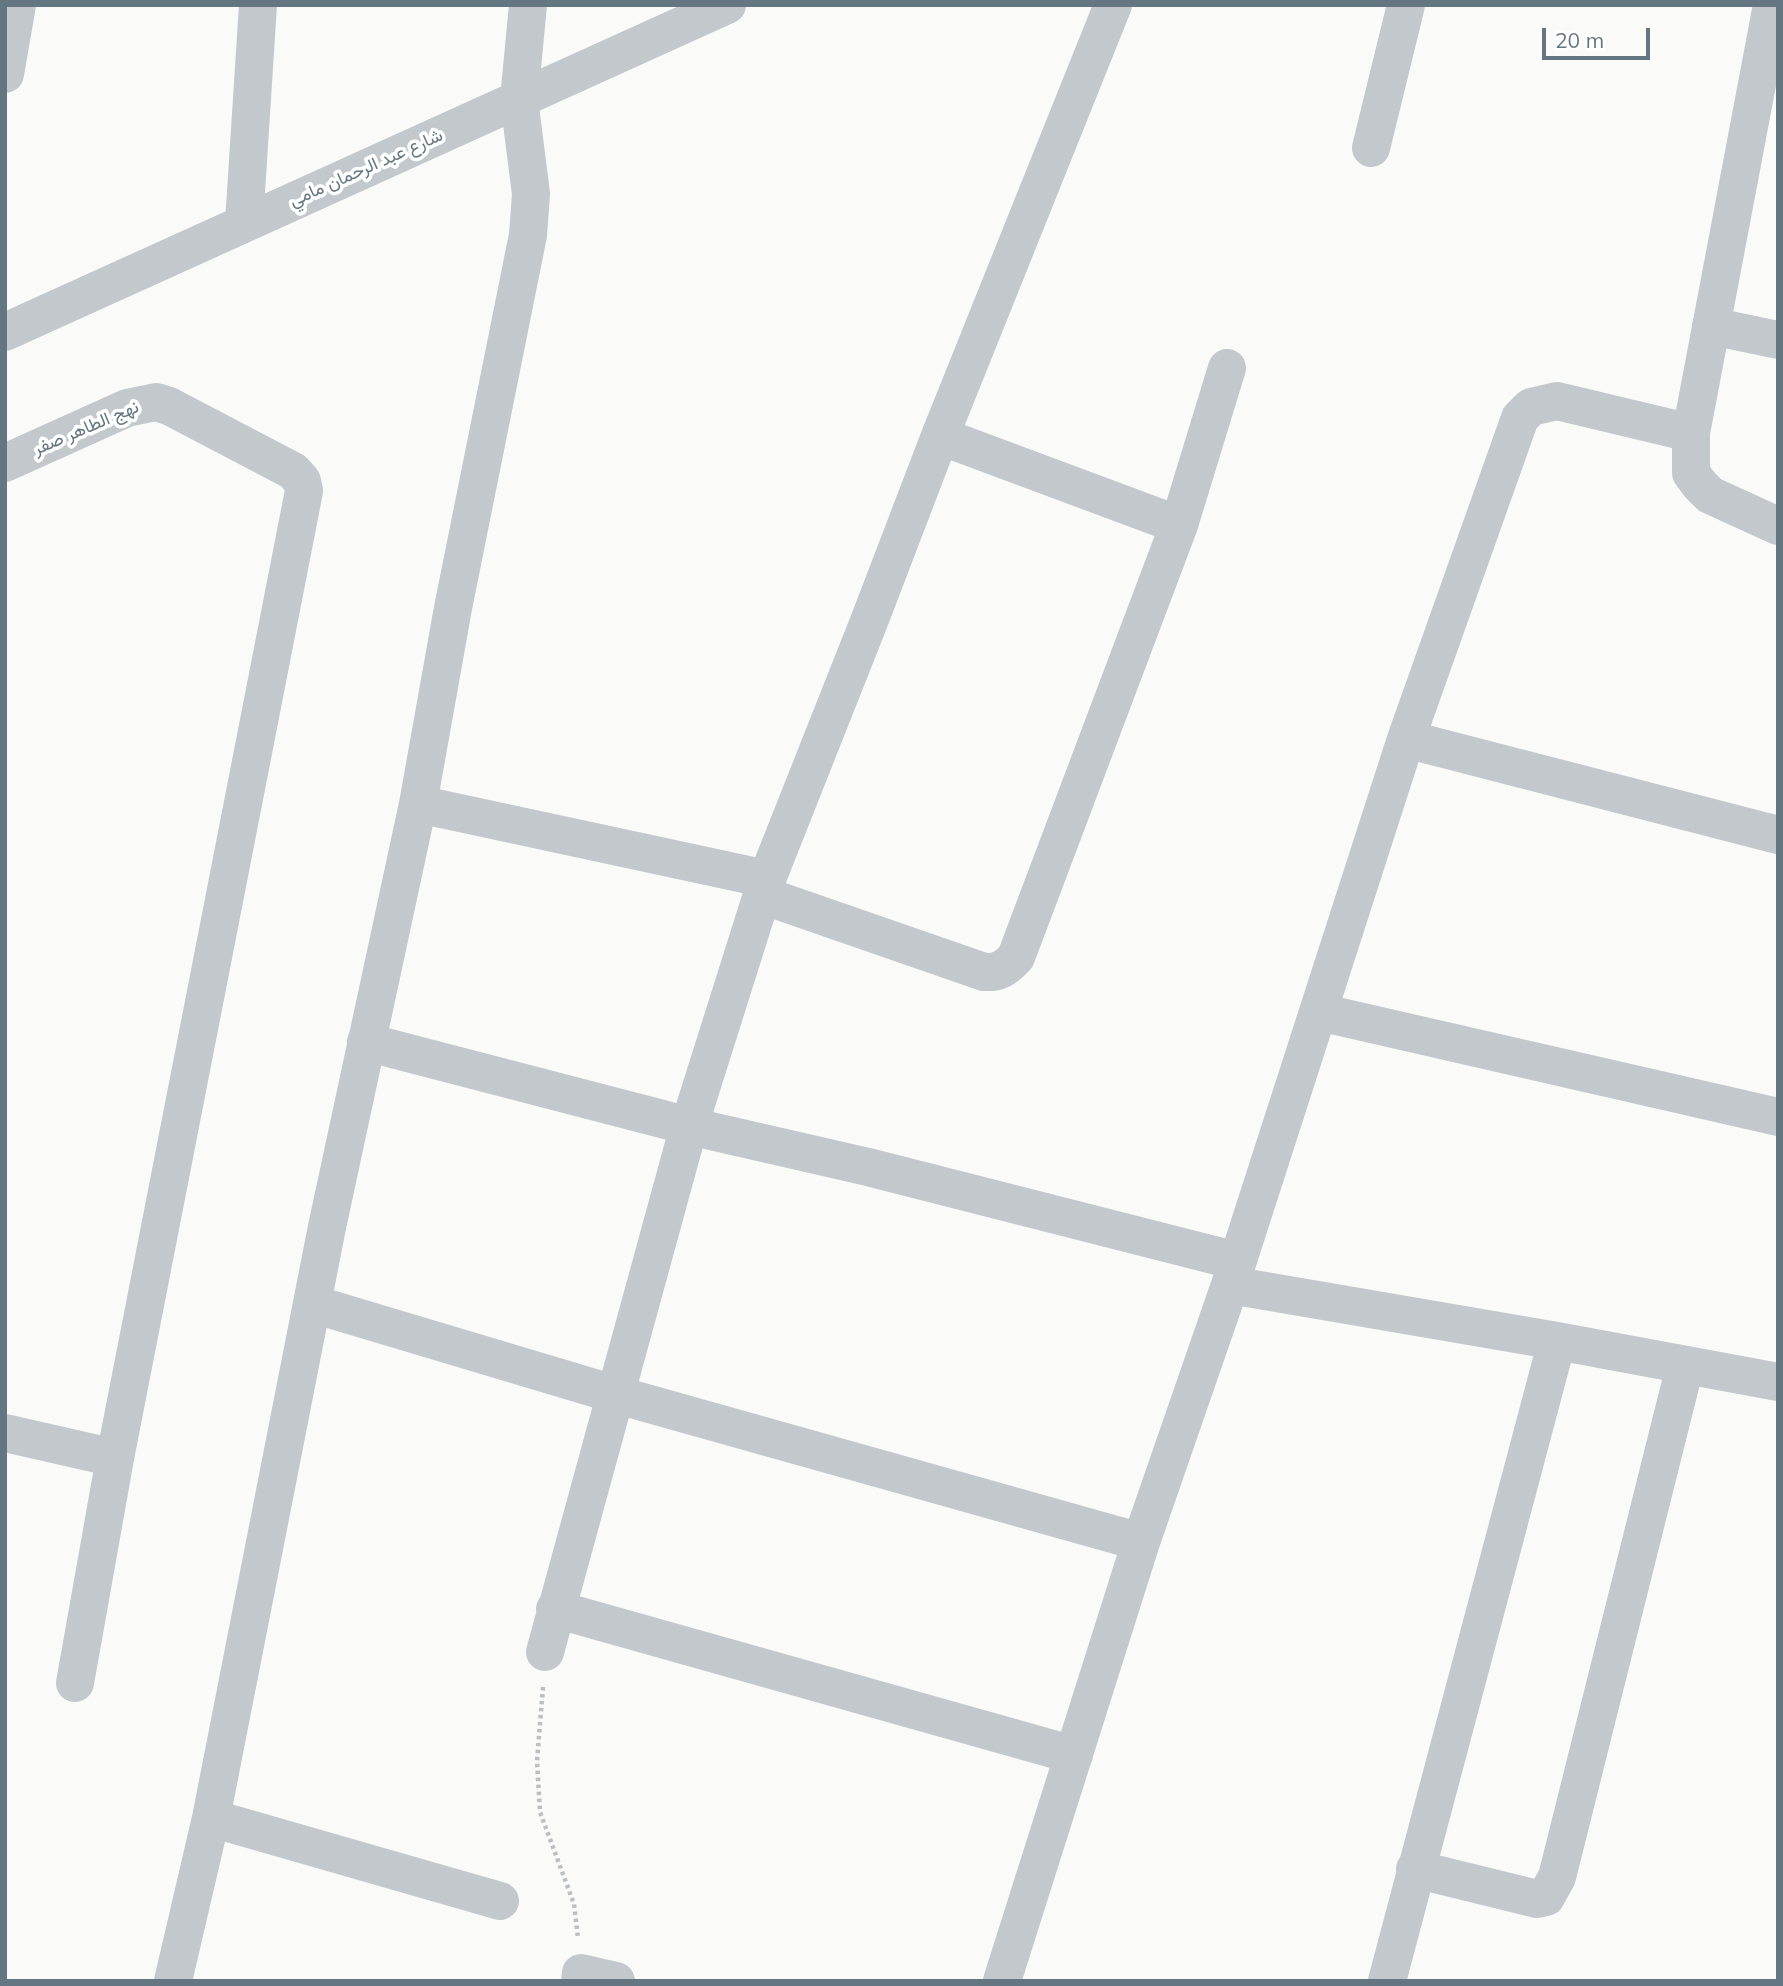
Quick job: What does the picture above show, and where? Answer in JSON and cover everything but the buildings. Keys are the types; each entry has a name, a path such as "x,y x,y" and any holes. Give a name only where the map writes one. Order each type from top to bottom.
{"street":[{"path":"5,74 17,5"},
{"path":"244,223 258,5"},
{"path":"173,1981 211,1818 366,1042 418,804 453,608 528,235 531,194 519,99 528,5"},
{"name":"شارع عبد الرحمان مامي","path":"5,332 727,5"},
{"path":"545,1652 689,1126 764,887 940,436 1113,5"},
{"path":"1371,148 1406,5"},
{"path":"1772,5 1691,433 1691,473 1710,495 1778,526"},
{"path":"1711,326 1778,340"},
{"path":"418,804 764,887 984,972 996,972 1007,967 1016,957 1179,525 1227,368"},
{"path":"1002,1981 1141,1542 1234,1273 1406,738 1520,418 1531,407 1557,401 1691,433"},
{"name":"نهج الطاهر صفر","path":"5,463 127,408 156,402 169,406 293,471 302,481 304,491 115,1458"},
{"path":"940,436 1179,525"},
{"path":"1406,738 1778,835"},
{"path":"1319,1012 1778,1117"},
{"path":"366,1042 689,1126 868,1167 1234,1273 1557,1341 1778,1382"},
{"path":"313,1304 614,1394 1141,1542"},
{"path":"1387,1981 1557,1341"},
{"path":"1415,1869 1537,1899 1546,1897 1557,1877 1685,1366"},
{"path":"5,1433 115,1458 75,1683"},
{"path":"555,1609 1074,1755"},
{"path":"211,1818 500,1901"}],"path":[{"path":"545,1652 537,1761 540,1812 574,1904 592,1978"}]}
